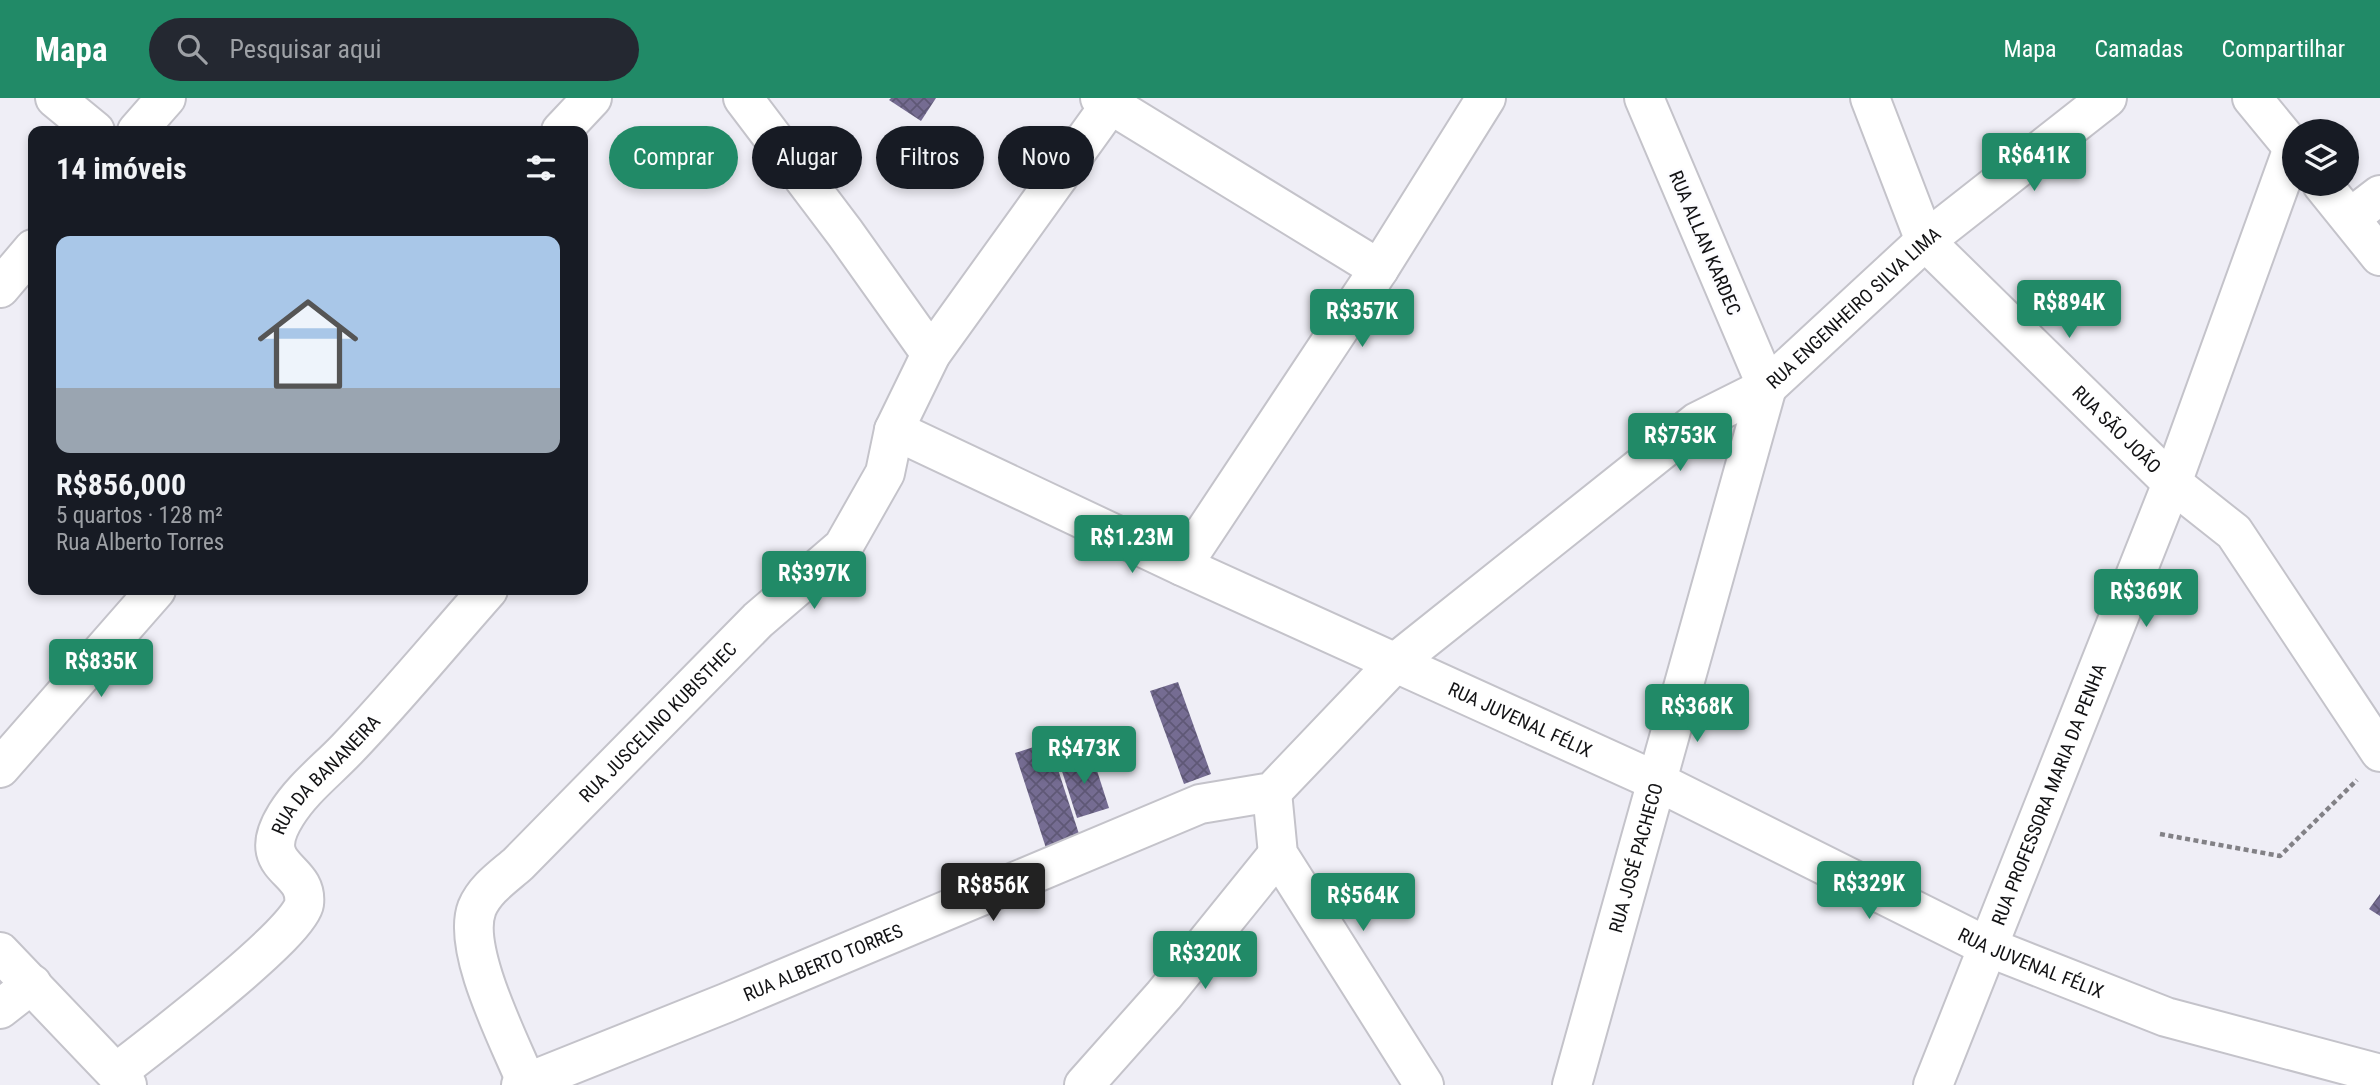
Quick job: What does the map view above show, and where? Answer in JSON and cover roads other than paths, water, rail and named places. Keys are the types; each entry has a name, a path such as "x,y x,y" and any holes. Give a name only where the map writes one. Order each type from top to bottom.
{"street":[{"path":"55,98 89,126"},
{"path":"141,126 166,98"},
{"path":"566,126 592,98"},
{"path":"743,98 845,233 931,354"},
{"path":"1182,566 1379,269 1486,98"},
{"name":"RUA ALLAN KARDEC","path":"1644,98 1766,387"},
{"name":"RUA SÃO JOÃO","path":"1870,98 1924,241 2172,483 2234,532 2371,763"},
{"name":"RUA ENGENHEIRO SILVA LIMA","path":"1396,662 1697,422 1766,387 1924,241 2107,98"},
{"path":"2252,98 2282,134"},
{"path":"1109,100 1379,269"},
{"name":"RUA JUSCELINO KUBISTHEC","path":"524,1084 480,969 473,923 478,905 489,889 518,864 758,620 843,547 885,473 894,430 931,354 1109,100"},
{"name":"RUA PROFESSORA MARIA DA PENHA","path":"1933,1085 2172,483 2282,181"},
{"path":"2350,218 2380,195"},
{"path":"2332,196 2380,256"},
{"path":"0,288 28,255"},
{"name":"RUA JOSÉ PACHECO","path":"1572,1085 1766,387"},
{"name":"RUA JUVENAL FÉLIX","path":"894,430 1182,566 1656,781 1988,947 2166,1017 2380,1074"},
{"path":"0,768 152,595"},
{"name":"RUA DA BANANEIRA","path":"122,1079 295,922 304,906 303,890 283,867 276,854 274,844 278,828 300,794 346,750 484,595"},
{"path":"1396,662 1272,792 1278,854 1424,1085"},
{"name":"RUA ALBERTO TORRES","path":"524,1084 1200,804 1272,792"},
{"path":"1084,1085 1164,995 1278,854"},
{"path":"0,952 122,1079"},
{"path":"0,1009 32,984"}]}
